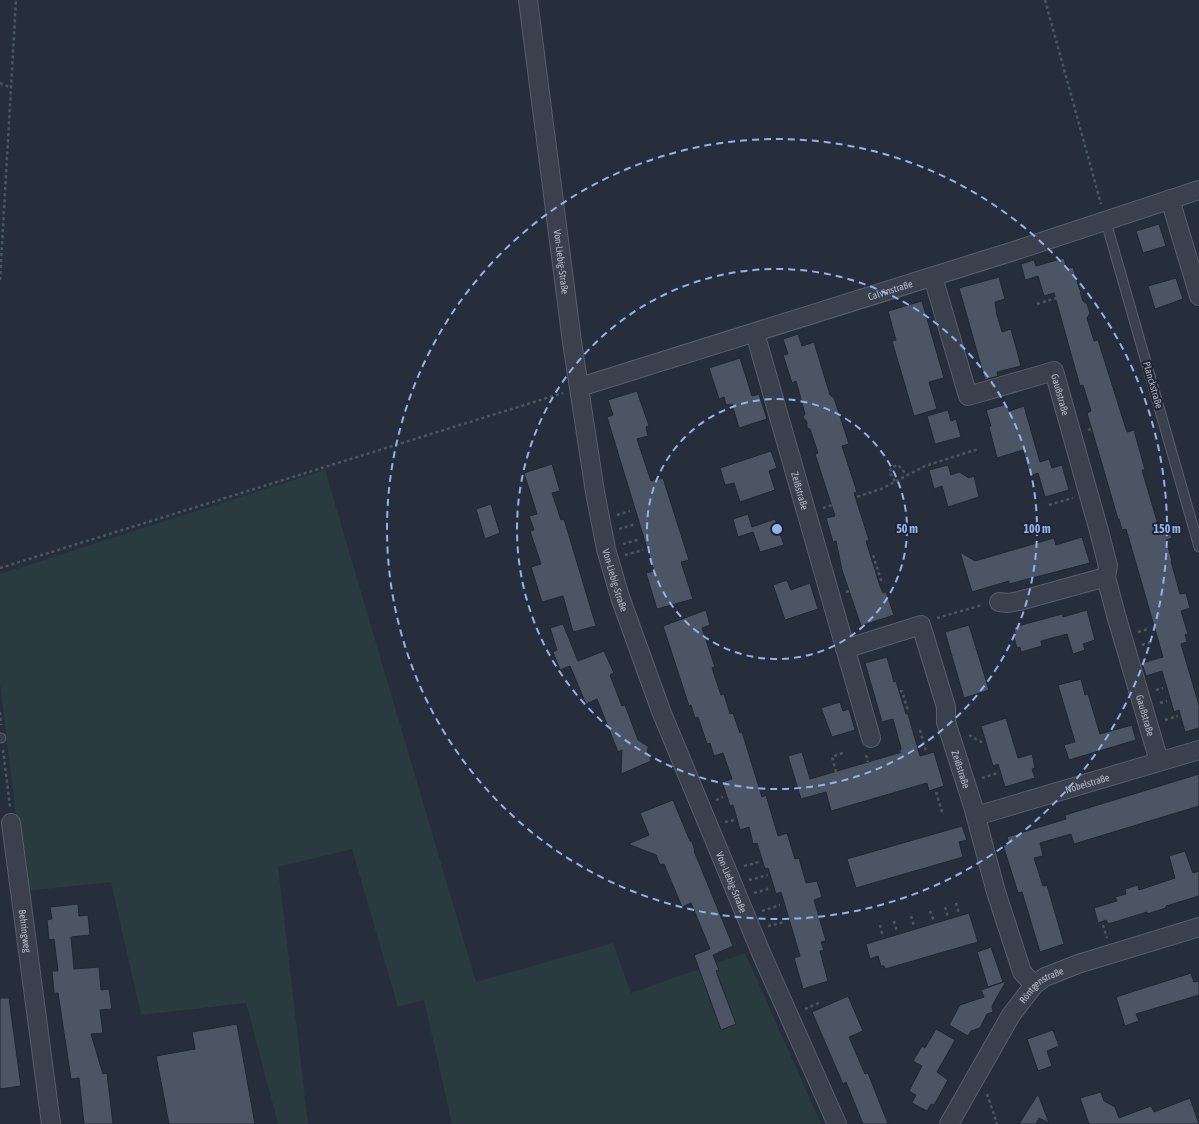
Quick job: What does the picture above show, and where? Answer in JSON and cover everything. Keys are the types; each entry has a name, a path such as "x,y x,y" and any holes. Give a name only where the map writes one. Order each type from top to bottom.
{"street":[{"name":"Von-Liebig-Straße","path":"528,0 572,342 588,449 606,549 620,597 661,711 765,964 838,1124"},
{"name":"Calvinstraße","path":"580,388 1106,222 1199,190"},
{"path":"1170,199 1199,296"},
{"name":"Gaußstraße","path":"933,277 968,396 1054,371 1108,566 1106,577 1159,761"},
{"name":"Zeißstraße","path":"755,333 871,738"},
{"path":"999,602 1008,603 1018,601 1106,577"},
{"path":"845,649 921,625"},
{"name":"Zeißstraße","path":"921,625 946,707 946,722 976,816 996,892 1022,972 1034,985"},
{"name":"Nobelstraße","path":"976,816 1199,750"},
{"name":"Behringweg","path":"11,823 50,1124"},
{"name":"Röntgenstraße","path":"949,1124 1011,1015 1034,985 1045,977 1078,964 1199,927"}],"lane":[{"name":"Planckstraße","path":"1106,222 1199,547"}],"path":[{"path":"0,280 16,0"},
{"path":"1045,0 1106,222"},
{"path":"0,83 11,88"},
{"path":"1036,304 1080,291"},
{"path":"0,568 580,388"},
{"path":"806,514 881,489 925,466 978,449"},
{"path":"895,481 889,472 892,467 898,465 906,475"},
{"path":"1049,505 1089,493"},
{"path":"830,598 881,580 873,555"},
{"path":"921,625 923,621 995,601 999,602"},
{"path":"861,702 902,691 908,710"},
{"path":"920,730 926,751"},
{"path":"901,735 907,743 901,752"},
{"path":"1,738 11,823"},
{"path":"836,772 832,757 846,752"},
{"path":"936,792 943,815"},
{"path":"956,903 959,913"},
{"path":"945,907 948,917"},
{"path":"930,911 934,921"},
{"path":"911,916 914,926"},
{"path":"894,921 897,932"},
{"path":"880,925 883,937"},
{"path":"988,1089 987,1095 997,1124"}],"shaded area":[{"path":"325,470 476,982 613,943 631,993 745,953 821,1124 452,1124 424,1000 398,1007 352,849 278,867 308,1124 278,1124 246,1003 141,1015 111,882 25,891 0,683 0,574"}],"building":[{"path":"1159,224 1166,246 1143,253 1136,231"},
{"path":"1064,258 1067,269 1073,267 1083,301 1087,304 1090,313 1087,318 1094,341 1098,340 1127,432 1134,430 1145,470 1142,470 1159,528 1168,526 1172,538 1166,540 1171,561 1180,594 1186,593 1190,608 1181,611 1188,634 1185,635 1187,642 1181,644 1199,705 1199,728 1185,732 1179,710 1174,712 1162,671 1146,676 1142,663 1163,657 1126,529 1122,530 1118,519 1087,413 1091,411 1083,385 1080,386 1054,293 1044,296 1038,276 1025,280 1021,264 1034,260 1036,266"},
{"path":"999,277 1005,299 995,302 997,315 1002,332 1011,329 1021,366 997,372 998,376 985,380 959,288"},
{"path":"1176,278 1183,299 1155,309 1148,286"},
{"path":"922,301 944,378 929,382 937,409 914,416 892,341 896,340 888,311"},
{"path":"798,334 802,346 814,342 830,395 834,398 849,444 842,446 857,492 854,493 869,540 866,541 880,586 883,593 886,592 894,615 861,626 842,570 836,541 833,542 826,518 835,516 815,454 818,453 810,429 807,428 807,422 803,417 805,414 796,381 792,383 783,355 788,354 783,339"},
{"path":"740,358 752,396 759,394 767,419 739,428 732,404 726,405 724,397 719,399 709,368"},
{"path":"637,391 649,426 646,427 648,436 637,439 651,481 663,478 689,560 681,562 693,599 657,609 646,573 654,571 607,417 613,415 608,400"},
{"path":"1007,404 1009,411 1024,406 1040,462 1049,459 1052,468 1062,465 1069,490 1045,497 1038,473 1030,476 1023,450 997,458 989,427 991,426 986,410"},
{"path":"948,410 951,421 956,419 961,437 935,444 927,416"},
{"path":"771,451 777,468 769,471 775,490 740,502 734,483 725,485 720,468"},
{"path":"552,464 560,491 552,493 561,520 564,519 596,626 573,632 563,596 542,602 531,567 541,564 530,531 534,530 529,516 537,514 524,473"},
{"path":"948,465 951,475 959,472 969,478 974,476 979,497 948,507 942,486 934,489 929,470"},
{"path":"491,504 500,533 485,539 476,509"},
{"path":"748,514 752,527 775,519 784,545 760,552 753,532 738,537 733,519"},
{"path":"1082,537 1090,563 1009,584 1009,581 972,592 960,552 975,561 1054,538 1056,545"},
{"path":"787,580 791,590 810,583 818,609 785,620 773,585"},
{"path":"706,610 710,625 702,628 715,667 712,668 721,695 724,694 730,714 733,713 740,733 742,732 762,797 766,795 778,836 787,833 795,859 799,858 806,883 817,881 822,897 814,900 826,941 821,942 824,950 820,951 828,981 803,989 794,958 800,956 781,892 776,894 768,868 765,869 757,843 753,844 749,827 740,830 733,805 730,806 722,782 732,779 723,753 714,756 710,743 707,744 698,717 695,718 691,705 689,706 663,626"},
{"path":"1087,610 1095,640 1083,644 1085,650 1073,654 1067,634 1041,641 1042,646 1021,652 1020,647 1017,648 1013,634 1015,634 1014,627 1062,614 1063,617"},
{"path":"563,624 578,661 604,651 614,673 610,675 622,706 625,705 638,740 649,747 647,750 651,761 621,774 622,750 618,752 597,699 586,704 570,666 560,670 553,652 557,650 550,628"},
{"path":"969,625 989,690 964,698 945,632"},
{"path":"887,657 894,682 896,681 906,714 908,714 920,756 934,752 944,786 929,791 927,783 831,811 826,792 801,799 788,756 802,752 810,779 902,752 893,719 882,722 865,663"},
{"path":"1081,679 1085,695 1088,694 1100,734 1132,725 1136,740 1069,760 1064,745 1075,742 1058,685"},
{"path":"840,702 843,711 849,709 855,730 832,737 821,708"},
{"path":"1006,718 1018,758 1032,754 1035,768 1032,769 1035,778 1005,787 998,764 993,766 981,726"},
{"path":"1199,774 1199,806 1074,844 1071,834 1040,843 1043,856 1034,858 1043,886 1047,885 1064,944 1040,952 1022,892 1018,893 1003,845 1009,844 1007,837 1066,819 1065,815"},
{"path":"673,800 690,841 692,842 694,851 733,946 713,955 719,970 716,971 736,1024 721,1030 694,955 710,949 691,903 682,907 664,864 660,865 656,855 628,844 649,835 640,813"},
{"path":"962,826 967,840 959,842 963,857 856,888 847,859"},
{"path":"1185,851 1193,873 1199,871 1199,896 1166,906 1166,908 1147,914 1147,912 1108,924 1106,920 1098,923 1094,908 1117,901 1115,897 1126,894 1125,889 1138,885 1139,890 1175,878 1169,856"},
{"path":"78,904 79,916 88,915 90,935 71,937 74,969 99,967 101,990 109,989 112,1009 100,1010 103,1033 91,1034 103,1074 107,1073 113,1124 84,1124 79,1078 71,1079 58,993 54,993 52,971 58,971 54,939 49,940 47,920 52,919 50,907"},
{"path":"969,913 978,942 885,969 884,966 881,966 878,956 870,959 866,944"},
{"path":"991,947 1003,982 988,987 977,952"},
{"path":"1191,973 1194,982 1199,981 1199,995 1136,1014 1139,1021 1125,1026 1116,997"},
{"path":"1006,981 992,1006 993,1012 987,1014 980,1028 971,1031 968,1036 949,1025 960,1005 984,997 981,990"},
{"path":"848,996 863,1031 849,1037 865,1074 868,1073 888,1124 863,1124 846,1082 843,1084 812,1012"},
{"path":"0,998 9,998 21,1086 0,1089"},
{"path":"237,1024 255,1124 169,1124 156,1056 195,1049 192,1032"},
{"path":"936,1029 955,1040 937,1072 948,1080 934,1105 931,1104 927,1111 912,1103 916,1095 909,1091 922,1066 913,1061 922,1046 925,1048"},
{"path":"1053,1030 1059,1046 1047,1051 1052,1066 1038,1071 1027,1039"},
{"path":"1101,1092 1104,1101 1115,1107 1119,1118 1151,1106 1154,1112 1190,1098 1199,1124 1089,1124 1080,1098"},
{"path":"1038,1094 1049,1123 1039,1118 1036,1124 1019,1124"}]}
